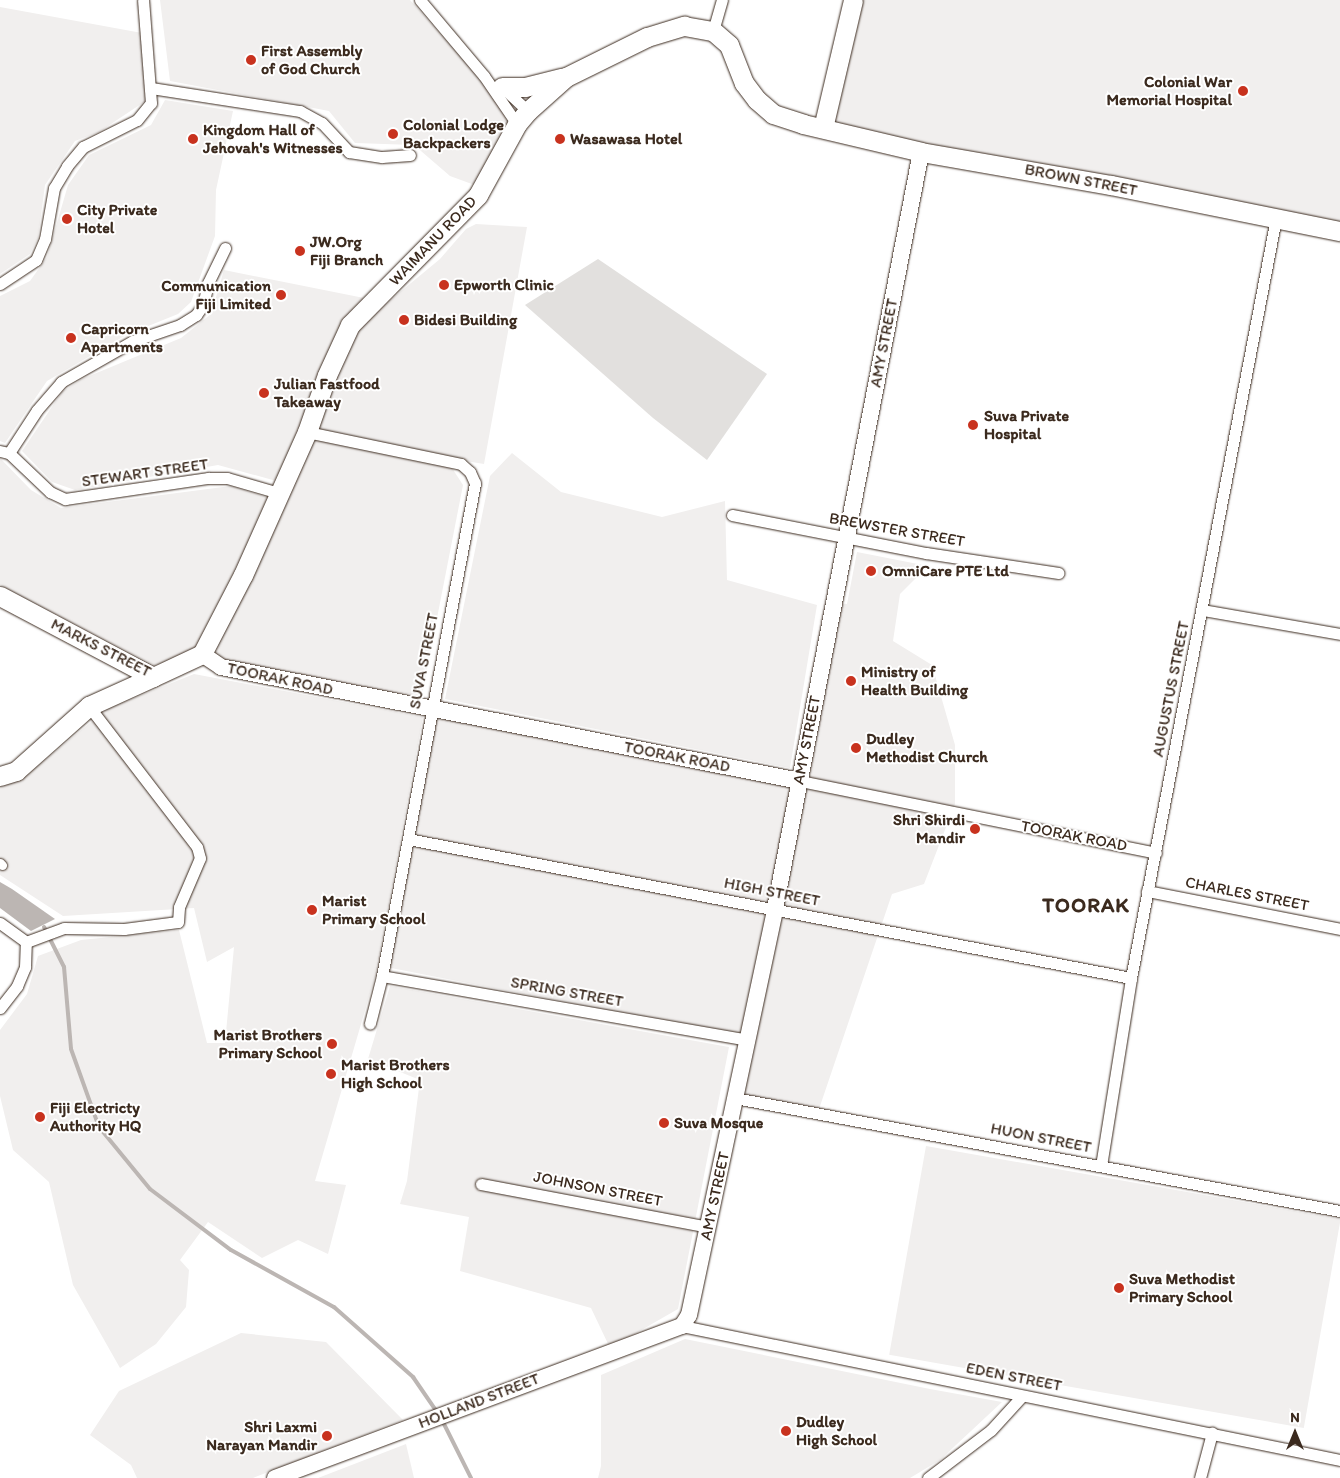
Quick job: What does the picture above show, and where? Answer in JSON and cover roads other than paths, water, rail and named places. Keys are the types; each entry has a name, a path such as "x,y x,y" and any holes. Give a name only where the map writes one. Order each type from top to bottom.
{"main road":[{"path":"713,31 729,45 744,83 757,100 773,114 822,128 852,0"},
{"name":"WAIMANU ROAD","path":"202,654 243,575 308,432 327,375 350,325 478,195 522,117 566,77 647,38 684,26 713,31"},
{"path":"502,87 525,87 566,77"},
{"name":"BROWN STREET","path":"822,128 921,152 1098,182 1340,230"},
{"name":"AMY STREET","path":"682,1326 693,1301 775,909 845,538 921,152"},
{"name":"MARKS STREET","path":"0,596 153,677 202,654"},
{"name":"TOORAK ROAD","path":"202,654 221,667 800,781"},
{"path":"0,776 16,771 89,706 153,677"},
{"name":"HOLLAND STREET","path":"276,1478 413,1427 462,1406 682,1326"}],"street":[{"path":"0,284 36,260 45,239 54,188 67,166 83,147 137,120 151,103 143,0"},
{"path":"420,0 484,76 522,117"},
{"path":"713,31 722,0"},
{"path":"484,76 502,87 522,117"},
{"path":"151,88 300,111 322,123 349,152 382,157 410,156"},
{"name":"AUGUSTUS STREET","path":"1101,1166 1147,891 1203,610 1276,218"},
{"path":"4,452 41,404 61,382 133,341 180,326 196,315 204,305 208,283 225,248"},
{"name":"SUVA STREET","path":"308,432 461,464 470,472 475,483 382,976 370,1023"},
{"name":"STEWART STREET","path":"4,452 50,492 65,499 208,478 227,478 279,493"},
{"name":"BREWSTER STREET","path":"732,515 845,538 1058,573"},
{"path":"1203,610 1340,634"},
{"path":"0,923 26,942 43,938 64,928 124,929 178,922 181,902 200,858 197,847 89,706"},
{"name":"TOORAK ROAD","path":"800,781 1156,853"},
{"name":"HIGH STREET","path":"408,839 1131,978"},
{"name":"CHARLES STREET","path":"1147,891 1340,930"},
{"path":"0,1008 17,986 25,968 26,942"},
{"name":"SPRING STREET","path":"382,976 747,1040"},
{"name":"HUON STREET","path":"735,1098 1340,1211"},
{"name":"JOHNSON STREET","path":"481,1184 708,1227"},
{"name":"EDEN STREET","path":"682,1326 1340,1460"},
{"path":"928,1478 991,1430 1022,1396"},
{"path":"1200,1478 1212,1433"}],"waterway":[{"path":"44,927 64,967 71,1049 99,1127 150,1189 231,1250 334,1307 413,1377 437,1412"},
{"path":"442,1420 471,1478"}],"place":[{"name":"First Assembly of God Church","path":"251,60"},
{"name":"Colonial War Memorial Hospital","path":"1243,91"},
{"name":"Colonial Lodge Backpackers","path":"393,134"},
{"name":"Kingdom Hall of Jehovah's Witnesses","path":"193,139"},
{"name":"Wasawasa Hotel","path":"560,139"},
{"name":"City Private Hotel","path":"67,219"},
{"name":"JW.Org Fiji Branch","path":"300,251"},
{"name":"Epworth Clinic","path":"444,285"},
{"name":"Communication Fiji Limited","path":"281,295"},
{"name":"Bidesi Building","path":"404,320"},
{"name":"Capricorn Apartments","path":"71,338"},
{"name":"Julian Fastfood Takeaway","path":"264,393"},
{"name":"Suva Private Hospital","path":"973,425"},
{"name":"OmniCare PTE Ltd","path":"871,571"},
{"name":"Ministry of Health Building","path":"851,681"},
{"name":"Dudley Methodist Church","path":"856,748"},
{"name":"Shri Shirdi Mandir","path":"975,829"},
{"name":"Marist Primary School","path":"312,910"},
{"name":"Marist Brothers Primary School","path":"332,1044"},
{"name":"Marist Brothers High School","path":"331,1074"},
{"name":"Fiji Electricty Authority HQ","path":"40,1117"},
{"name":"Suva Mosque","path":"664,1123"},
{"name":"Suva Methodist Primary School","path":"1119,1288"},
{"name":"Dudley High School","path":"786,1431"},
{"name":"Shri Laxmi Narayan Mandir","path":"327,1436"}],"district":[{"name":"TOORAK","path":"1086,905"}]}
